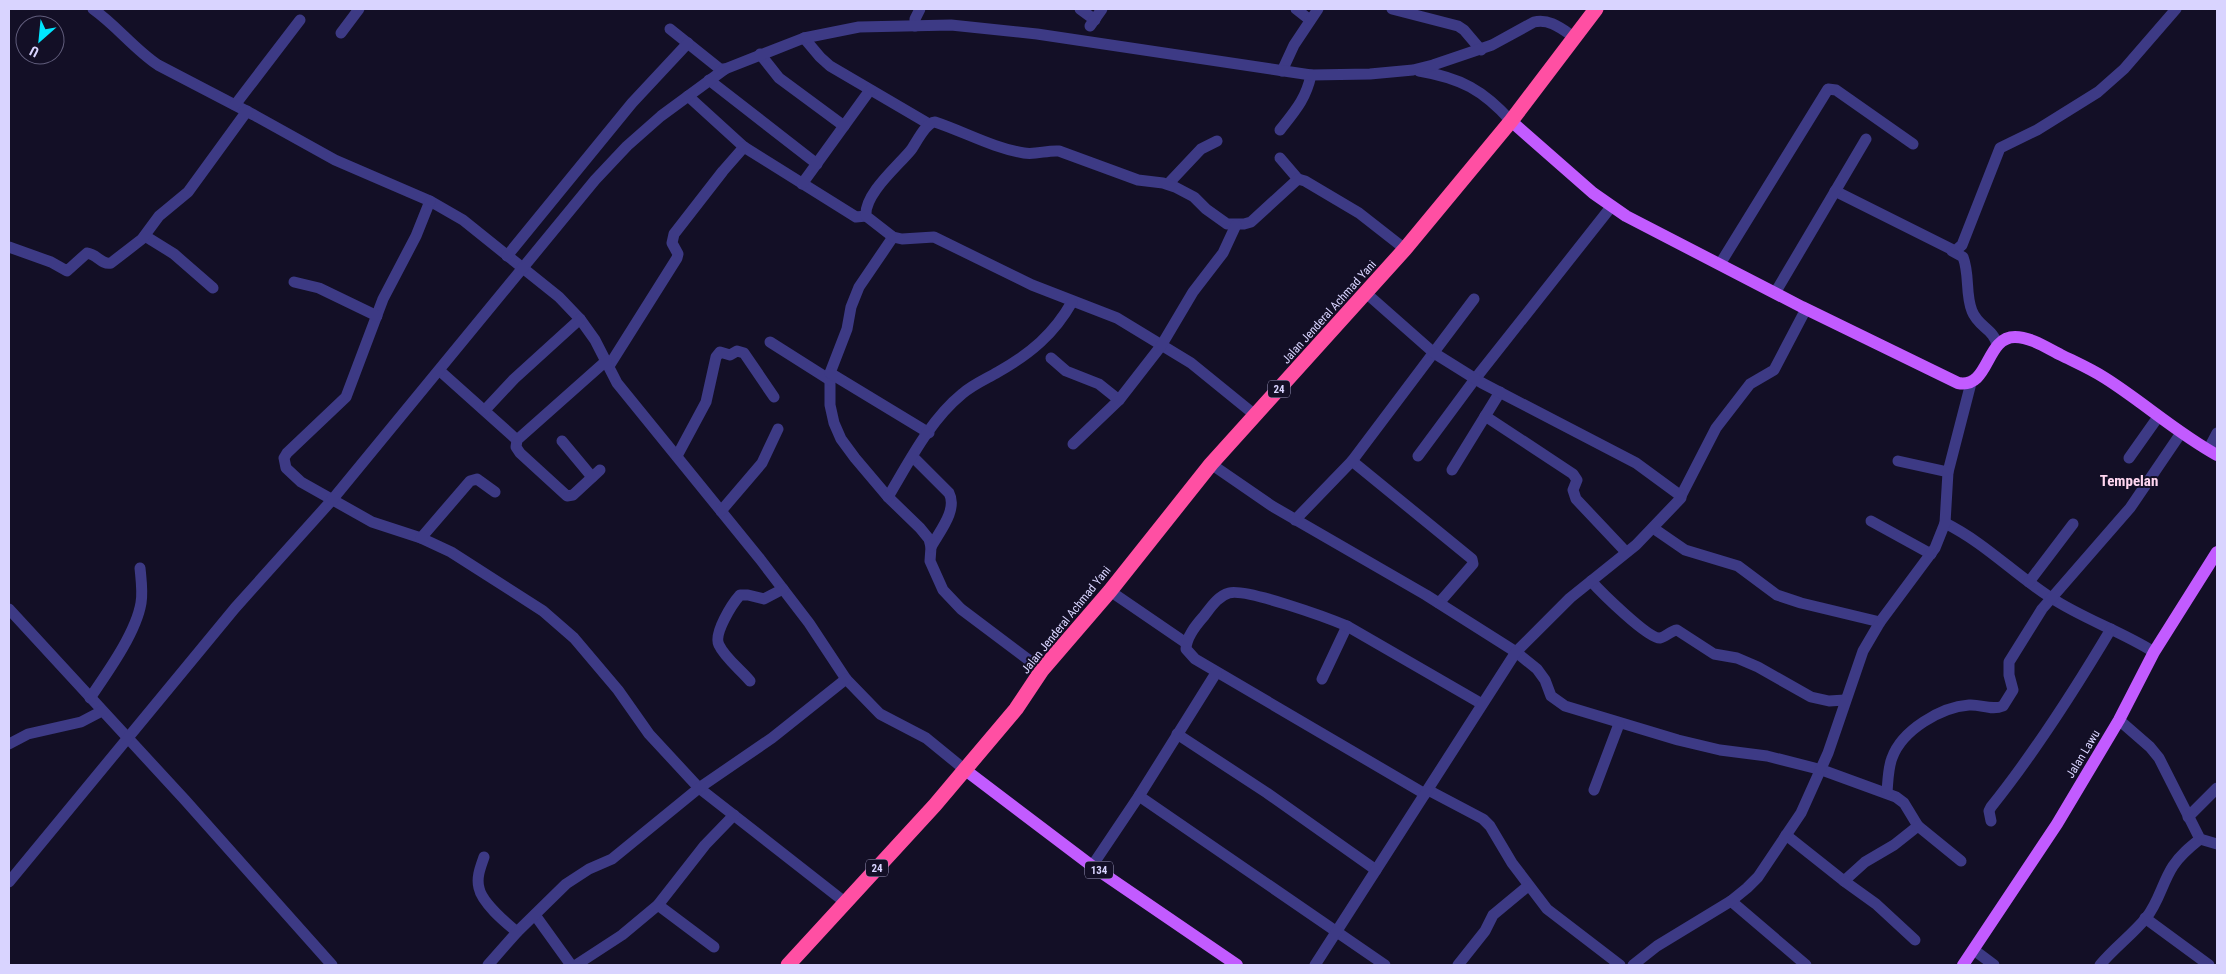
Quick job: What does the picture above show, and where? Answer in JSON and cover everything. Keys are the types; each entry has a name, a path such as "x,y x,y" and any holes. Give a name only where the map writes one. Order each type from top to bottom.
{"highway":[{"name":"Jalan Jenderal Achmad Yani","path":"964,769 1016,708 1042,670 1110,591 1211,464 1405,249 1511,121 1596,9"},
{"name":"24","path":"788,965 935,805 964,769"}],"main road":[{"path":"1511,121 1611,207 1806,309 1958,383 1972,383 1978,377 1997,345 2010,337 2018,337 2040,344 2105,378 2181,433 2213,453"},
{"name":"Jalan Lawu","path":"1963,965 2057,824 2119,720 2154,652 2217,552"},
{"name":"134","path":"964,769 1092,866 1238,965"}],"street":[{"path":"93,9 108,20 146,57 158,65 247,111 335,160 430,202 463,220 559,297 580,318 595,340 617,383 722,511 809,623 846,679 880,714 926,738 964,769"},
{"path":"341,33 359,9"},
{"path":"915,26 915,19 920,9"},
{"path":"1080,9 1092,23 1102,9"},
{"path":"1296,9 1310,20"},
{"path":"1282,71 1294,45 1318,9"},
{"path":"1392,9 1458,26 1464,30 1481,50"},
{"path":"1952,251 1962,245 2000,148 2037,130 2098,92 2124,69 2176,9"},
{"path":"235,105 300,20"},
{"path":"9,882 235,608 332,500 440,371 572,206 627,146 688,96 726,69 804,38 859,27 951,25 1037,34 1310,75 1370,74 1412,70 1481,50 1534,22 1542,20 1549,22 1574,37"},
{"path":"670,29 720,69 726,69"},
{"path":"804,38 830,66 928,124"},
{"path":"507,256 632,102 688,43"},
{"path":"760,54 779,78 844,126"},
{"path":"1412,70 1436,74 1470,86 1492,101 1511,121"},
{"path":"1280,130 1304,99 1308,91 1310,75"},
{"path":"709,80 817,164"},
{"path":"1720,264 1828,89 1836,90 1913,144"},
{"path":"802,184 870,90"},
{"path":"688,96 744,147 856,217 866,216 893,237 902,239 934,238 1032,285 1117,318 1191,363 1255,416"},
{"path":"9,247 51,262 67,271 87,253 92,254 103,262 111,263 145,236 159,216 188,192 247,111"},
{"path":"866,216 866,210 872,198 890,172 916,144 928,124 935,122 996,146 1026,153 1049,150 1059,151 1138,180 1168,184 1194,197 1227,224 1251,222 1298,179"},
{"path":"1775,293 1866,139"},
{"path":"1168,184 1199,151 1217,141"},
{"path":"562,441 596,474 573,495 567,496 520,453 516,447 517,440 607,364 677,258 678,254 672,243 674,234 744,147"},
{"path":"1280,158 1298,179 1359,213 1405,249"},
{"path":"1835,191 1963,256 1968,268 1969,302 1975,319 1996,336 1997,345"},
{"path":"430,202 416,236 377,316 346,397 287,452 284,458 289,472 301,482 372,522 421,538 451,552 543,611 574,638 618,690 650,734 699,788 846,903"},
{"path":"1418,456 1475,378 1611,207"},
{"path":"1072,444 1119,400 1161,346 1193,292 1223,253 1236,224"},
{"path":"145,236 174,254 213,288"},
{"path":"893,237 882,250 859,287 851,307 847,329 830,376 830,405 841,439 888,497 929,539 931,548 930,561 943,590 961,609 1042,670"},
{"path":"294,282 319,288 377,316"},
{"path":"1366,293 1434,353 1500,392 1636,463 1681,496"},
{"path":"1295,520 1352,461 1474,299"},
{"path":"888,497 947,408 962,393 1023,357 1049,336 1061,321 1072,302"},
{"path":"1315,965 1516,652 1561,607 1653,528 1679,501 1716,428 1750,384 1774,370 1806,309"},
{"path":"485,410 514,379 580,318"},
{"path":"770,342 929,433"},
{"path":"677,456 706,402 716,357 720,352 730,355 737,351 744,353 774,397"},
{"path":"1051,358 1066,371 1099,384 1119,400"},
{"path":"440,371 517,440"},
{"path":"1634,965 1670,937 1731,901 1758,877 1801,812 1822,770 1863,651 1880,622 1931,554 1945,522 1948,472 1972,383"},
{"path":"1452,470 1500,392"},
{"path":"1485,416 1573,474 1577,480 1573,490 1576,498 1626,552"},
{"path":"2129,458 2158,417"},
{"path":"722,511 762,463 778,429"},
{"path":"1887,792 1892,756 1911,731 1940,712 1955,707 1972,705 1988,708 2003,706 2013,690 2009,662 2051,598 2130,508 2181,433"},
{"path":"2213,453 2217,433"},
{"path":"913,457 949,493 952,499 951,510 931,548"},
{"path":"1352,461 1472,559 1473,564 1439,603"},
{"path":"1898,461 1948,472"},
{"path":"1211,464 1250,493 1370,561 1516,652 1538,669 1545,680 1551,696 1557,702 1591,716 1619,724 1720,750 1767,756 1822,770 1887,792 1904,803 1918,826 1961,861"},
{"path":"421,538 470,481 477,479 495,492"},
{"path":"1871,521 1931,554"},
{"path":"1945,522 1983,545 2051,598 2084,618 2132,639 2154,652"},
{"path":"2029,582 2073,524"},
{"path":"1653,528 1685,550 1738,566 1777,595 1880,622"},
{"path":"90,698 116,661 130,633 141,603 140,568"},
{"path":"1591,581 1651,636 1661,638 1677,630 1714,654 1737,658 1758,667 1811,697 1829,701 1845,700"},
{"path":"750,681 719,646 720,628 740,596 748,595 764,599 783,590"},
{"path":"1110,591 1186,643"},
{"path":"1482,704 1347,626 1328,618 1264,598 1232,592 1216,601 1200,620 1186,643 1186,649 1189,654 1216,673 1426,792 1483,819 1490,826 1528,886 1547,909 1620,965"},
{"path":"9,609 185,800 332,965"},
{"path":"1322,679 1347,626"},
{"path":"1992,821 1989,811 1991,807 2032,754 2067,703 2111,629"},
{"path":"1092,866 1139,796 1216,673"},
{"path":"488,965 517,932 566,884 589,869 612,859 699,788 772,738 846,679"},
{"path":"9,744 28,734 81,722 102,711"},
{"path":"2119,720 2150,747 2159,758 2200,838 2217,844"},
{"path":"1594,790 1619,724"},
{"path":"1177,734 1267,793 1376,870"},
{"path":"2188,817 2217,788"},
{"path":"1139,796 1385,965"},
{"path":"576,965 622,935 658,905 705,845 734,816"},
{"path":"1844,881 1865,862 1894,845 1918,826"},
{"path":"1786,835 1876,904 1915,940"},
{"path":"2100,965 2109,953 2145,918 2160,897 2172,867 2200,838"},
{"path":"484,857 479,872 479,889 496,912 517,932"},
{"path":"1458,965 1485,931 1493,915 1528,886"},
{"path":"1731,901 1806,965"},
{"path":"658,905 714,947"},
{"path":"535,915 571,965"},
{"path":"2145,918 2209,965"},
{"path":"1974,950 1994,965"}],"district":[{"name":"Tempelan","path":"2129,481"}]}
